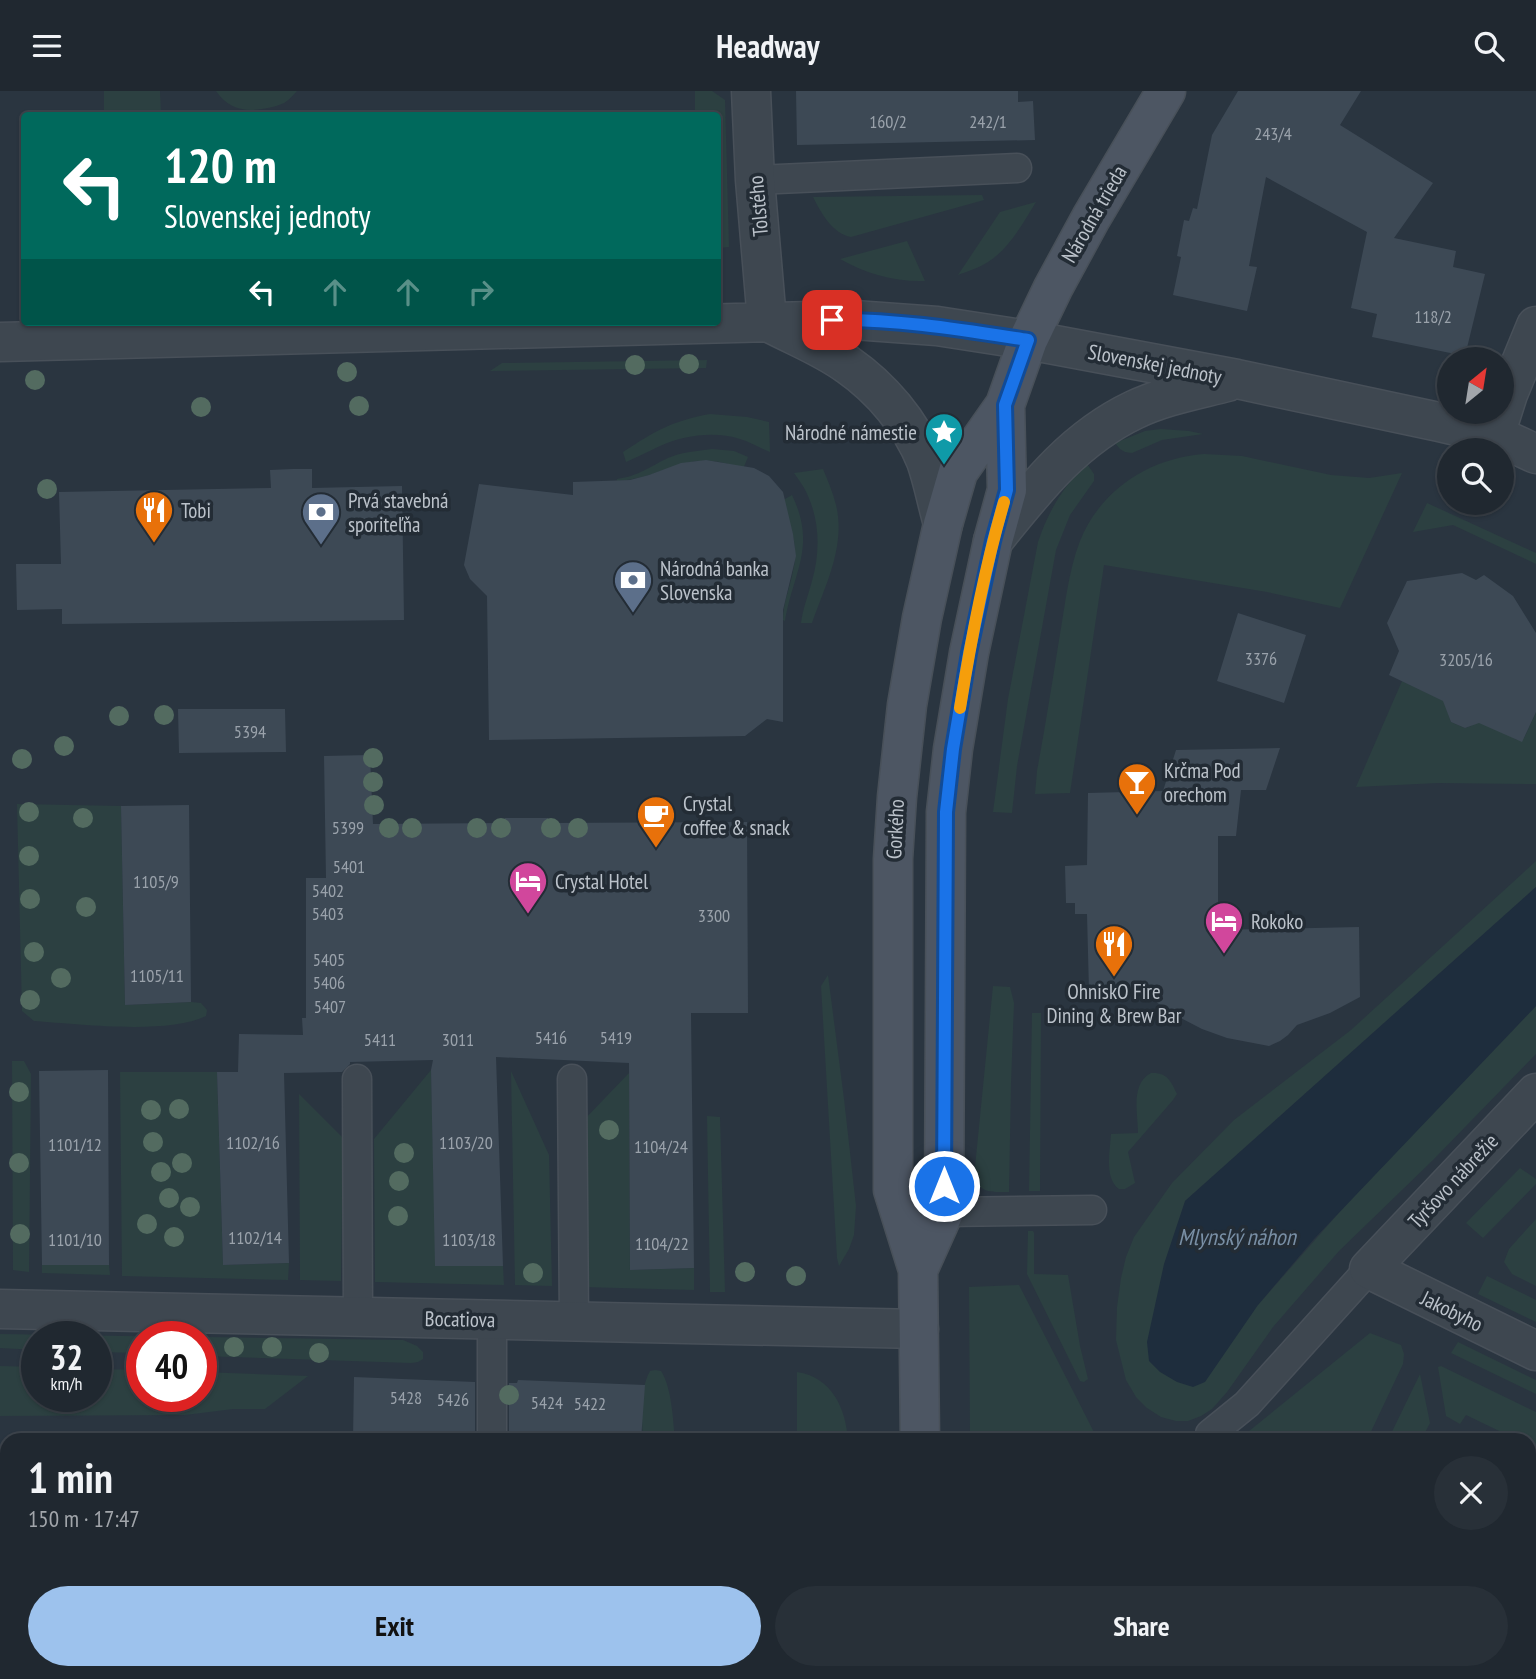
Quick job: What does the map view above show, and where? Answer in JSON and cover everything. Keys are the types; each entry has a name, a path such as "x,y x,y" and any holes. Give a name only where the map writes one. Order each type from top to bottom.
{"street":[{"name":"Tolstého","path":"751,91 766,321"},
{"name":"Národná trieda","path":"1028,340 1091,218 1166,91"},
{"name":"Slovenskej jednoty","path":"721,322 854,320 937,326 1028,340 1237,379 1440,422 1494,435 1536,454"},
{"name":"Slovenskej jednoty","path":"766,321 849,365 893,407 910,430 926,461 943,524"},
{"name":"Slovenskej jednoty","path":"0,342 584,326"},
{"path":"1494,435 1536,326"},
{"name":"Gorkého","path":"920,1433 918,1270 893,1191 893,859 897,797 907,705 922,618 943,524 958,473 1005,405 1028,340"},
{"path":"993,541 1041,482 1068,454 1111,423 1158,401 1237,379"},
{"name":"Gorkého","path":"918,1270 944,1212 946,812 969,653 1007,490 1005,405"},
{"name":"Tyršovo nábrežie","path":"1369,1269 1536,1093"},
{"name":"Jakobyho","path":"1369,1269 1536,1352"},
{"name":"Bocatiova","path":"0,1309 919,1329"}],"lane":[{"path":"755,180 1017,168"},
{"path":"572,1079 574,1321"},
{"path":"357,1080 358,1316"},
{"path":"944,1212 1092,1210"},
{"path":"1211,1433 1247,1405 1369,1269"},
{"path":"492,1319 492,1433"}],"green space":[{"path":"104,91 160,91 161,112 104,112"},
{"path":"216,91 297,91 282,104 248,110 231,105"},
{"path":"695,91 712,91 725,100 729,247 721,248 721,112 695,112"},
{"path":"982,195 984,200 851,237 833,227 813,197"},
{"path":"1036,202 1015,235 996,257 958,275 1000,212"},
{"path":"907,241 925,281 881,276 840,259"},
{"path":"707,360 706,368 490,371 502,363"},
{"path":"710,414 769,422 770,452 744,440 720,435 700,435 669,442 626,462 623,452 645,438 674,424"},
{"path":"1161,429 1203,434 1162,440 1132,453 1125,452 1115,443 1145,431"},
{"path":"712,449 734,451 748,457 743,469 724,463 692,462 635,479 617,481 673,456"},
{"path":"1204,454 1242,456 1331,475 1369,478 1402,473 1340,608 1267,592 1104,565 1070,793 1035,794 1070,577 1080,541 1089,522 1114,492 1130,479 1165,462"},
{"path":"1087,464 1094,474 1094,481 1070,515 1056,550 1017,766 1012,813 993,812 1008,699 1038,542 1057,500"},
{"path":"823,469 836,505 836,551 812,623 801,623 815,570 818,538 812,506 794,473"},
{"path":"792,495 803,530 803,545 785,621 784,607 795,553 791,527 780,502"},
{"path":"1427,503 1437,508 1437,515 1453,515 1536,553 1536,564 1453,525 1413,532"},
{"path":"1402,681 1444,701 1451,722 1465,728 1471,726 1476,715 1517,740 1524,738 1536,712 1536,784 1438,783 1356,787"},
{"path":"17,804 121,806 125,1005 201,1003 207,1010 206,1016 169,1025 122,1027 34,1021 22,1011"},
{"path":"1536,861 1536,887 1185,1201 1258,1305 1351,1199 1536,1006 1536,1054 1433,1160 1339,1251 1273,1327 1212,1409 1188,1421 1176,1421 1161,1417 1147,1408 1136,1397 1126,1380 1116,1340 1117,1307 1126,1257 1134,1237 1172,1183 1234,1120 1351,1030"},
{"path":"828,975 856,1206 854,1235 839,1266 821,986"},
{"path":"993,986 1010,987 1014,1003 1009,1192 984,1189 974,1177"},
{"path":"1032,1013 1041,1013 1040,1191 1029,1191"},
{"path":"12,1061 24,1061 31,1074 29,1272 13,1270"},
{"path":"431,1070 436,1266 503,1266 504,1285 375,1282 374,1139"},
{"path":"511,1071 549,1155 552,1286 515,1285"},
{"path":"120,1072 217,1072 223,1265 289,1263 288,1280 122,1276"},
{"path":"629,1073 630,1270 694,1268 694,1290 582,1287 581,1123"},
{"path":"1151,1073 1168,1078 1177,1094 1128,1152 1135,1183 1125,1189 1119,1189 1111,1178 1111,1134 1138,1133 1138,1092 1144,1078"},
{"path":"299,1094 343,1138 341,1281 300,1280"},
{"path":"707,1116 720,1117 725,1292 710,1292"},
{"path":"1520,1168 1536,1179 1536,1184 1483,1238 1466,1223"},
{"path":"1536,1219 1536,1286 1512,1274 1504,1262 1509,1249"},
{"path":"1028,1231 1034,1233 1034,1274 1068,1275 1088,1379 1084,1382 1080,1381 1027,1274"},
{"path":"42,1265 109,1265 110,1275 42,1273"},
{"path":"1487,1276 1536,1300 1536,1322 1478,1294"},
{"path":"1019,1285 1094,1433 970,1433 969,1287"},
{"path":"1370,1333 1401,1345 1403,1364 1370,1433 1247,1433"},
{"path":"0,1334 21,1334 21,1349 0,1348"},
{"path":"112,1336 126,1336 126,1353 112,1352"},
{"path":"217,1337 403,1340 423,1352 423,1359 411,1363 217,1357"},
{"path":"1458,1342 1536,1380 1536,1394 1451,1353"},
{"path":"0,1366 21,1367 21,1412 112,1412 112,1369 126,1370 126,1412 209,1412 185,1415 0,1416"},
{"path":"1441,1366 1536,1412 1536,1433 1503,1433 1466,1415 1460,1424 1446,1416 1438,1367"},
{"path":"650,1371 661,1371 665,1378 674,1433 643,1433 644,1387"},
{"path":"797,1372 819,1380 835,1396 847,1433 797,1433"},
{"path":"217,1373 308,1376 265,1409 217,1411"},
{"path":"1420,1374 1430,1423 1425,1433 1391,1433"}],"water":[{"name":"Mlynský náhon","path":"1536,887 1536,1006 1314,1239 1258,1305 1205,1382 1193,1387 1160,1372 1149,1361 1147,1342 1164,1264 1185,1201"}],"building":[{"path":"796,91 1018,91 1018,102 1033,101 1035,140 797,145"},
{"path":"1238,91 1361,91 1340,125 1433,183 1394,238 1456,251 1453,267 1485,274 1467,347 1437,347 1437,350 1372,337 1377,314 1351,308 1367,232 1266,177 1249,266 1257,267 1247,311 1173,295 1181,257 1177,256 1184,220 1189,221 1193,208 1197,209 1212,135"},
{"path":"706,460 754,468 769,476 783,492 796,556 783,610 783,722 767,719 745,736 489,740 487,596 470,579 464,565 479,484 573,495 573,482 630,480 681,463"},
{"path":"312,469 312,488 402,486 404,620 62,624 62,609 17,610 16,564 61,564 59,492 271,488 270,470"},
{"path":"1462,573 1476,580 1484,575 1513,596 1536,633 1536,712 1522,742 1479,723 1465,728 1451,722 1443,701 1389,675 1399,651 1387,623 1407,581"},
{"path":"1238,613 1306,635 1284,703 1217,681"},
{"path":"178,709 285,709 286,752 179,753"},
{"name":"Rokoko","path":"1280,748 1266,790 1241,790 1236,836 1218,836 1218,930 1359,927 1360,997 1330,1013 1297,1025 1280,1041 1269,1046 1227,1038 1202,1029 1175,1015 1140,991 1089,991 1087,914 1075,914 1075,903 1066,903 1065,866 1087,865 1088,793 1163,791 1176,750"},
{"path":"370,755 373,824 505,823 505,818 548,818 548,823 747,822 748,1013 691,1013 694,1268 630,1270 629,1063 496,1057 503,1266 435,1266 433,1060 350,1062 342,1072 284,1073 289,1263 223,1265 217,1072 238,1072 239,1034 303,1035 302,1018 306,1018 306,878 326,878 324,756"},
{"path":"189,805 191,1002 125,1005 121,806"},
{"path":"108,1070 109,1265 42,1265 39,1071"},
{"path":"354,1377 475,1382 475,1433 353,1433"},
{"path":"518,1380 645,1385 642,1433 509,1433 509,1383 517,1383"}],"slow traffic":[{"path":"960,708 969,653 1004,502"}],"place":[{"name":"Národné námestie","path":"944,466"},
{"name":"Tobi","path":"154,544"},
{"name":"Prvá stavebná sporiteľňa","path":"321,546"},
{"name":"Národná banka Slovenska","path":"633,614"},
{"name":"Krčma Pod orechom","path":"1137,816"},
{"name":"Crystal coffee & snack","path":"656,849"},
{"name":"Crystal Hotel","path":"528,915"},
{"name":"Rokoko","path":"1224,955"},
{"name":"OhniskO Fire Dining & Brew Bar","path":"1114,978"}],"route":[{"path":"832,320 937,326 1028,340 1005,405 1007,490 969,653 946,812 944,1186"}]}
